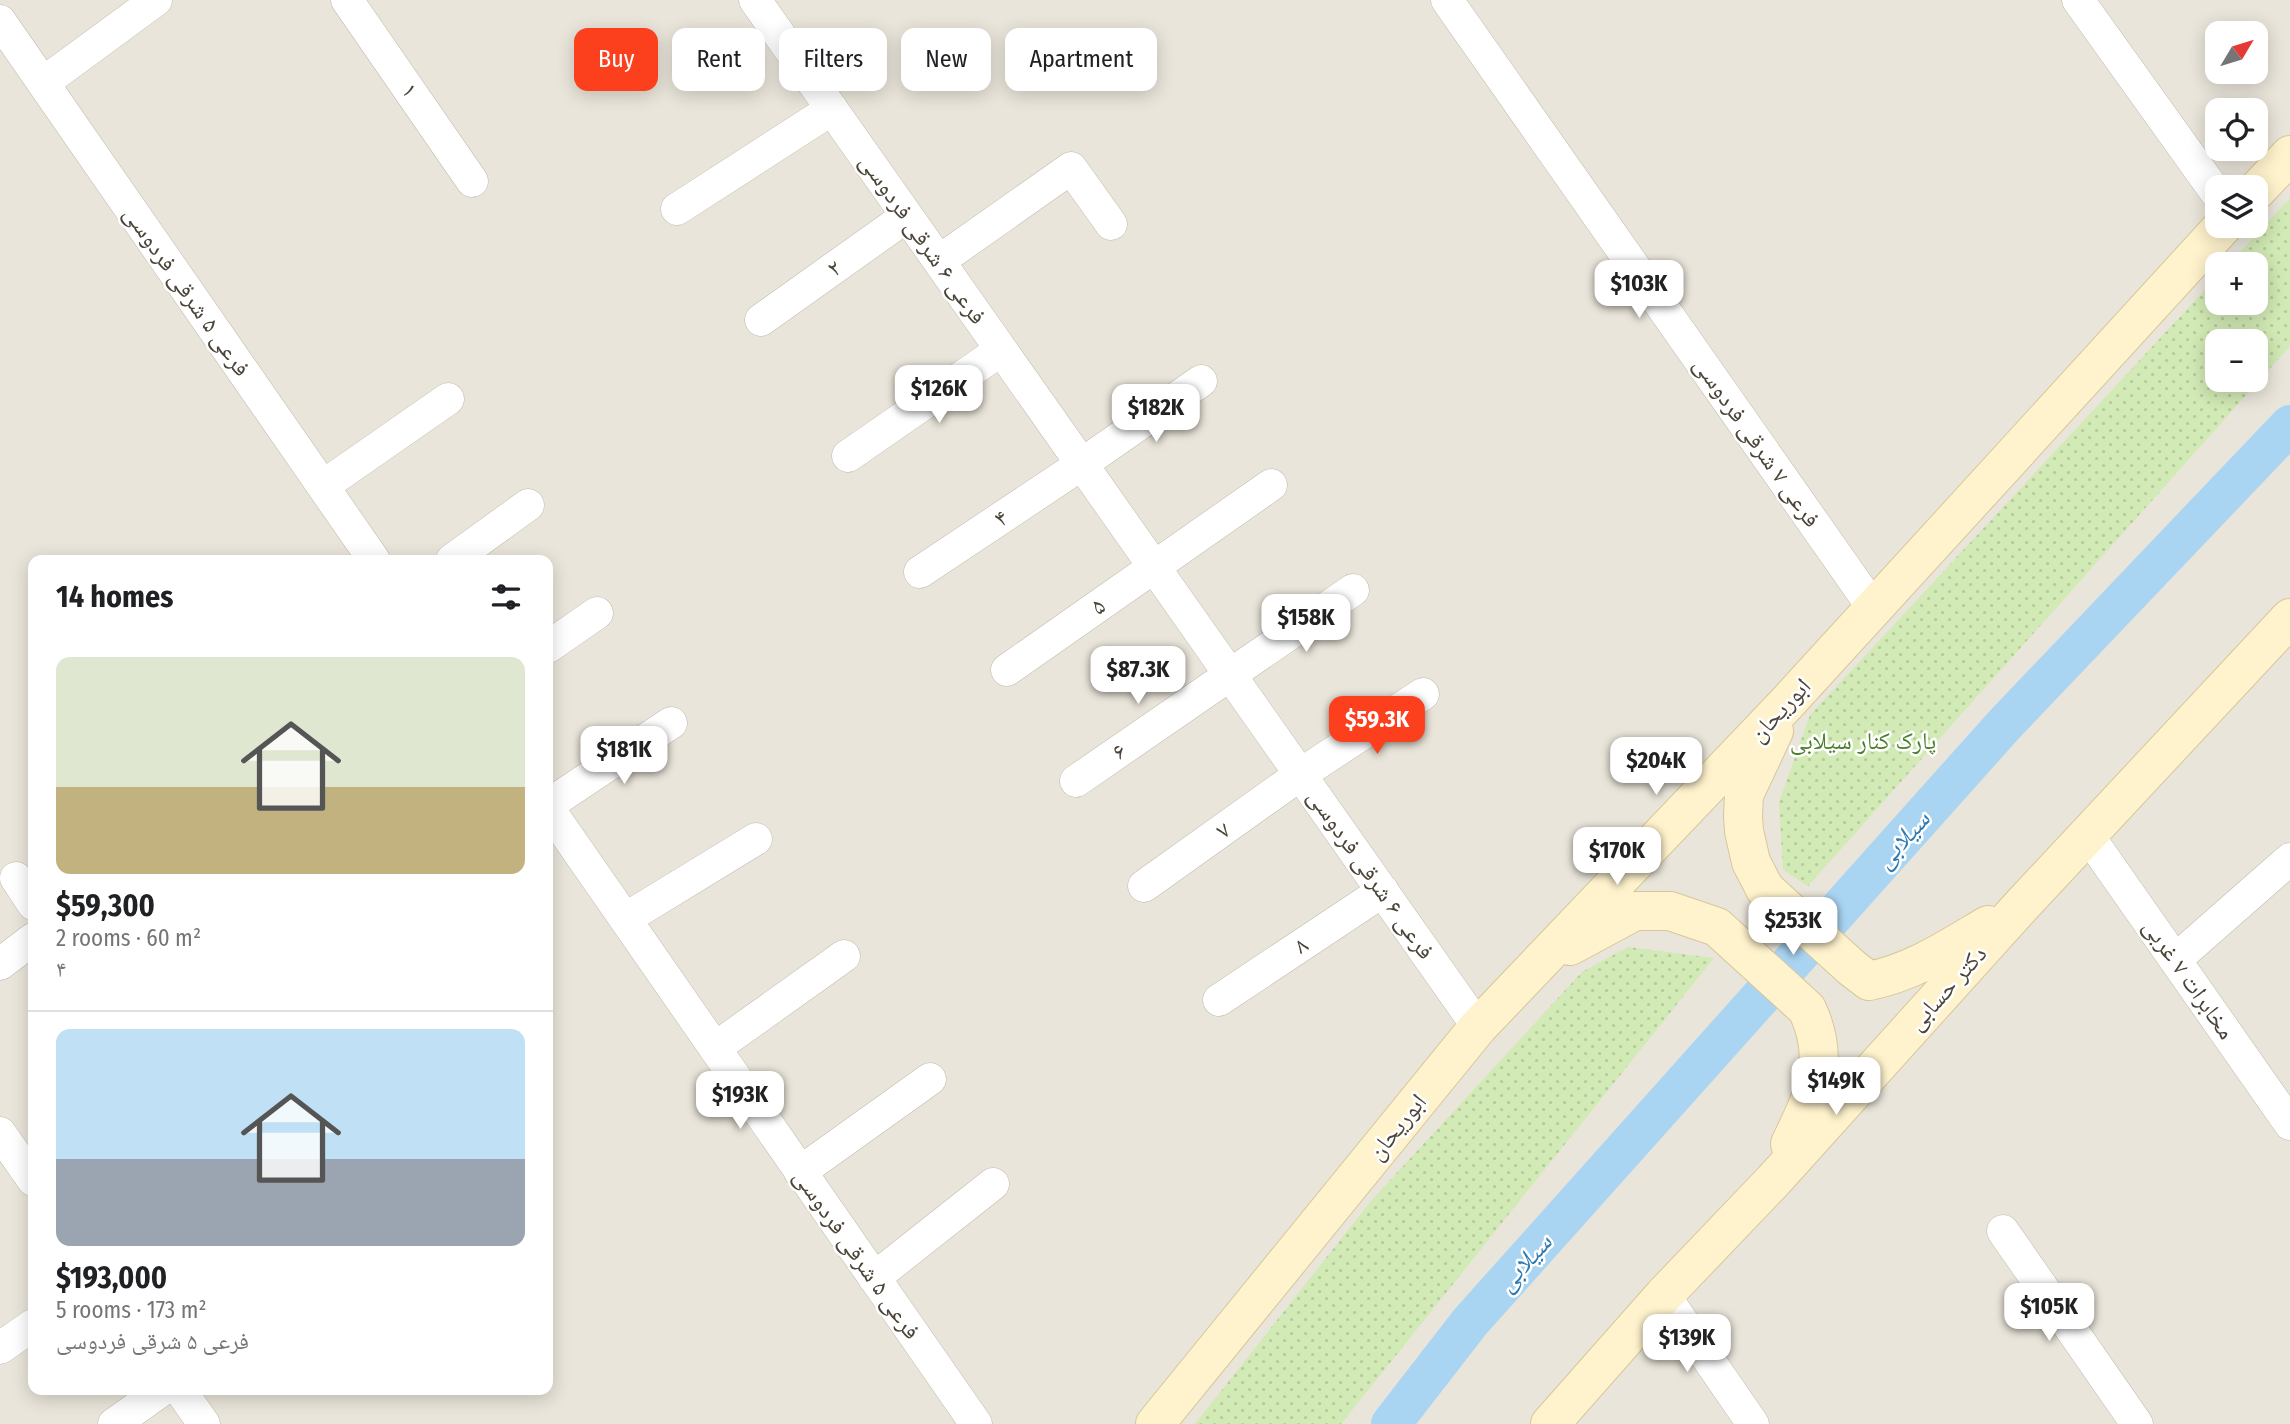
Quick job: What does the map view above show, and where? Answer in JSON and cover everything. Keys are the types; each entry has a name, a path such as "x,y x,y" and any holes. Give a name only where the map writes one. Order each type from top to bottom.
{"main road":[{"path":"2268,178 2290,155"},
{"name":"ابوریحان","path":"1155,1424 1478,1027 1787,703 2212,238"},
{"name":"دکتر حسابی","path":"1550,1424 1664,1294 1773,1181 2087,834 2290,618"},
{"path":"1787,703 1744,795 1742,816 1746,845 1757,876 1765,889 1852,968 1870,981 1894,976 1923,964 2022,905"},
{"path":"1538,963 1635,911 1670,911 1717,927 1807,1009 1818,1039 1819,1074 1813,1095 1773,1181"}],"street":[{"path":"43,83 156,0"},
{"name":"۱","path":"347,0 472,181"},
{"name":"فرعی ۶ شرقی فردوسی","path":"755,0 1478,1027"},
{"name":"فرعی ۷ شرقی فردوسی","path":"1447,0 1874,609"},
{"path":"2078,0 2205,177"},
{"name":"فرعی ۵ شرقی فردوسی","path":"0,21 371,555"},
{"path":"677,209 832,109"},
{"path":"939,261 1071,168 1111,224"},
{"name":"۲","path":"761,320 907,216"},
{"path":"848,456 1002,350"},
{"path":"1082,464 1201,382"},
{"path":"323,486 448,399"},
{"name":"۴","path":"920,572 1082,464"},
{"path":"1154,566 1271,485"},
{"path":"459,555 528,505"},
{"name":"۵","path":"1007,670 1154,566"},
{"name":"۶","path":"1076,781 1353,590"},
{"path":"553,644 597,613"},
{"path":"1301,774 1423,694"},
{"path":"553,804 671,723"},
{"name":"۷","path":"1144,886 1301,774"},
{"name":"فرعی ۵ شرقی فردوسی","path":"553,814 976,1424"},
{"name":"مخابرات ۷ غربی","path":"2087,834 2290,1124"},
{"path":"625,919 756,839"},
{"path":"2175,960 2290,859"},
{"path":"16,878 28,896"},
{"name":"۸","path":"1219,1000 1383,891"},
{"path":"0,964 28,943"},
{"path":"715,1048 844,956"},
{"path":"800,1172 930,1079"},
{"path":"874,1278 993,1184"},
{"path":"2003,1231 2137,1424"},
{"path":"1664,1294 1753,1424"},
{"path":"0,1348 28,1328"},
{"path":"114,1424 155,1395"}],"shaded area":[{"path":"0,0 2290,0 2290,1424 0,1424"}],"green space":[{"name":"پارک کنار سیلابی","path":"2290,198 2290,346 2268,371 2268,329 2205,329 2205,392 2249,392 1808,886 1783,870 1779,802 1810,715 2205,290 2205,315 2268,315 2268,252 2240,252 2253,238 2268,238 2268,222"},
{"path":"1628,947 1714,958 1341,1424 1195,1424 1371,1201 1582,972"}],"waterway":[{"name":"سیلابی","path":"1391,1424 1470,1322 2004,725 2290,425"}]}
